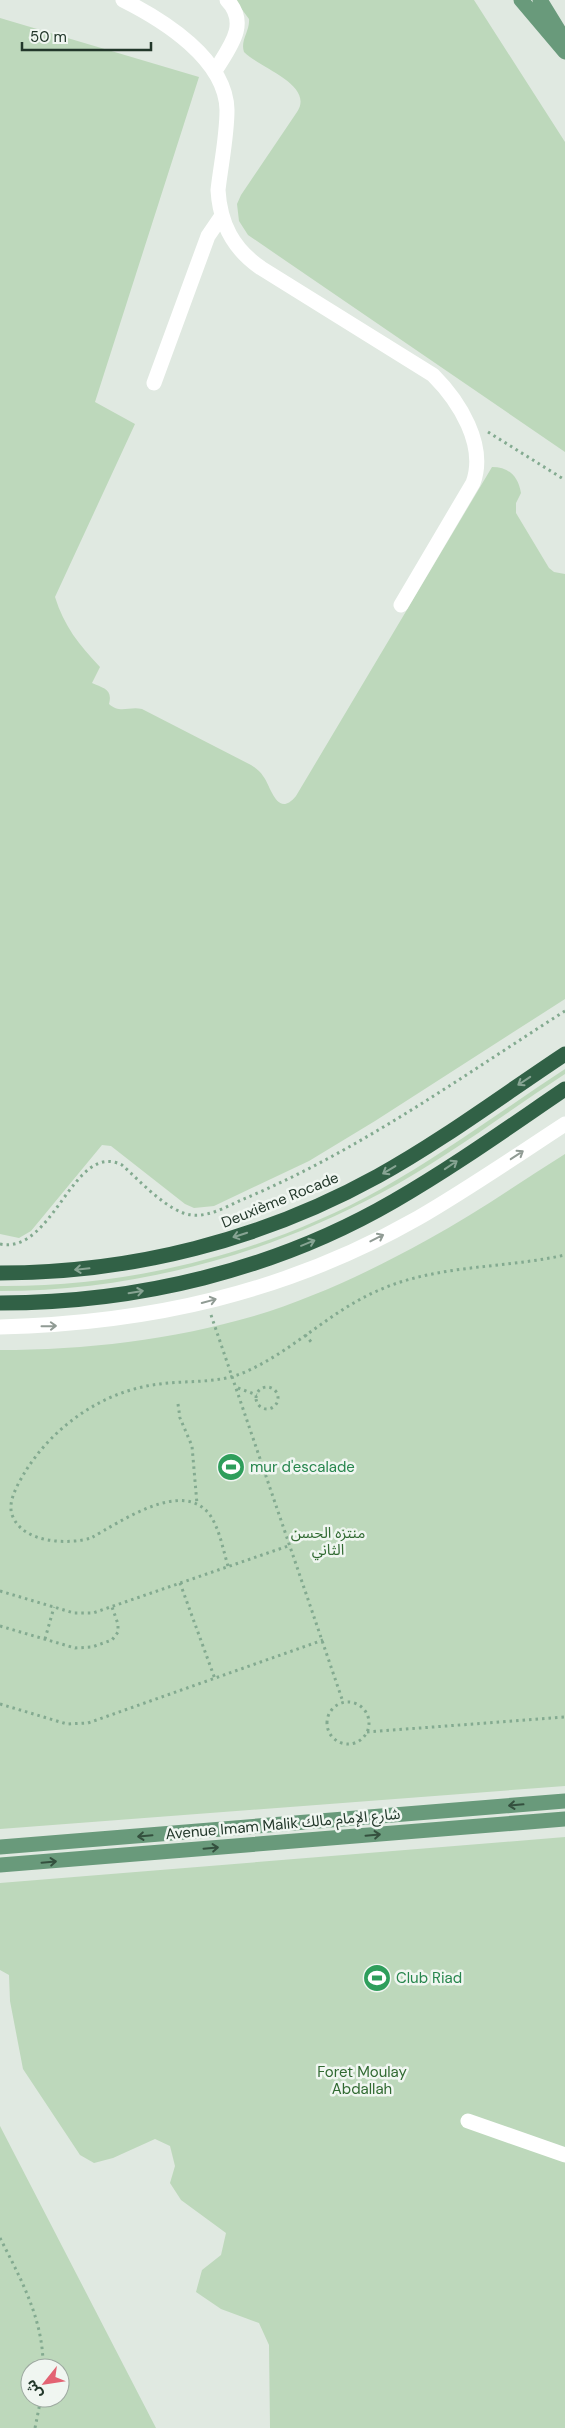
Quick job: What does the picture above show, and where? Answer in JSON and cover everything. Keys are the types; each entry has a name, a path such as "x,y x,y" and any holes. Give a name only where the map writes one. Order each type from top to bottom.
{"highway":[{"name":"Deuxième Rocade","path":"0,1273 64,1271 146,1260 226,1240 281,1221 341,1195 385,1172 565,1054"},
{"path":"0,1303 67,1301 152,1290 236,1269 276,1256 324,1236 393,1202 430,1180 565,1089"}],"main road":[{"path":"521,0 565,52"},
{"path":"540,0 565,41"},
{"name":"Avenue Imam Malik شارع الإمام مالك","path":"0,1847 565,1801"},
{"name":"Avenue Imam Malik شارع الإمام مالك","path":"0,1865 565,1819"}],"street":[{"path":"123,0 173,31 198,51 215,72 221,84 227,110 218,190 221,216 232,241 250,260 433,375 449,392 464,417 477,450 477,472 473,483 401,605"},
{"path":"215,72 237,34 238,26 234,9 227,0"},
{"path":"154,383 208,236 221,216"},
{"path":"0,1327 60,1326 133,1317 206,1302 279,1281 350,1252 418,1218 565,1124"},
{"path":"468,2121 565,2155"}],"path":[{"path":"464,417 565,480"},
{"path":"0,1244 20,1243 34,1235 89,1169 101,1161 116,1162 122,1165 178,1211 194,1216 211,1213 280,1184 348,1149 565,1011"},
{"path":"228,1566 214,1523 203,1507 197,1504 173,1500 150,1507 90,1538 71,1542 50,1541 27,1531 16,1523 11,1511 14,1495 29,1465 60,1431 88,1409 104,1400 139,1388 234,1376 255,1367 354,1302 403,1281 440,1271 528,1262 565,1255"},
{"path":"206,1302 234,1376 343,1702"},
{"path":"305,1335 313,1344"},
{"path":"264,1387 270,1388 277,1396 277,1401 269,1409 263,1408 256,1400 256,1395 264,1387"},
{"path":"238,1388 256,1395"},
{"path":"178,1404 180,1418 192,1446 197,1504"},
{"path":"0,1591 54,1608 82,1613 112,1607 290,1545"},
{"path":"180,1583 215,1678"},
{"path":"0,1626 83,1648 112,1640 118,1628 112,1607"},
{"path":"45,1639 54,1608"},
{"path":"0,1704 67,1724 77,1725 101,1720 323,1640"},
{"path":"351,1701 364,1709 368,1716 367,1732 363,1738 350,1744 336,1741 331,1736 326,1722 328,1715 336,1704 343,1702 351,1701"},
{"path":"367,1732 565,1717"},
{"path":"0,2238 35,2315 41,2337 42,2358"},
{"path":"35,2428 39,2408"}],"green space":[{"path":"235,0 474,0 565,142 565,452 248,235 239,221 237,204 241,195 297,112 301,102 299,93 292,85 244,52 243,43 249,19"},
{"path":"0,18 199,77 95,402 135,424 55,597 73,635 100,667 92,683 108,692 110,695 109,704 117,709 142,709 251,765 262,774 275,798 284,804 296,796 492,467 508,471 515,477 521,493 516,503 516,513 549,568 554,572 565,574 565,999 309,1161 214,1206 194,1208 185,1204 111,1146 102,1145 31,1231 19,1238 0,1234"},
{"path":"565,1069 565,1074 405,1180 336,1215 291,1235 244,1252 148,1277 99,1285 0,1291 0,1286 50,1285 148,1273 197,1262 245,1248 292,1231 337,1212 405,1175"},
{"name":"منتزه الحسن الثاني","path":"565,1154 565,1786 0,1829 0,1350 96,1346 128,1342 192,1331 276,1309 343,1282 407,1251 462,1220"},
{"name":"Foret Moulay Abdallah","path":"565,1837 565,2428 270,2428 269,2345 259,2323 221,2309 196,2292 202,2270 221,2255 226,2233 181,2200 170,2183 175,2166 170,2146 155,2139 113,2158 94,2163 80,2155 23,2069 10,2001 9,1975 0,1970 0,1883"},
{"path":"0,2126 156,2428 0,2428"}],"place":[{"name":"mur d'escalade","path":"231,1467"},
{"name":"Club Riad","path":"377,1978"}]}
